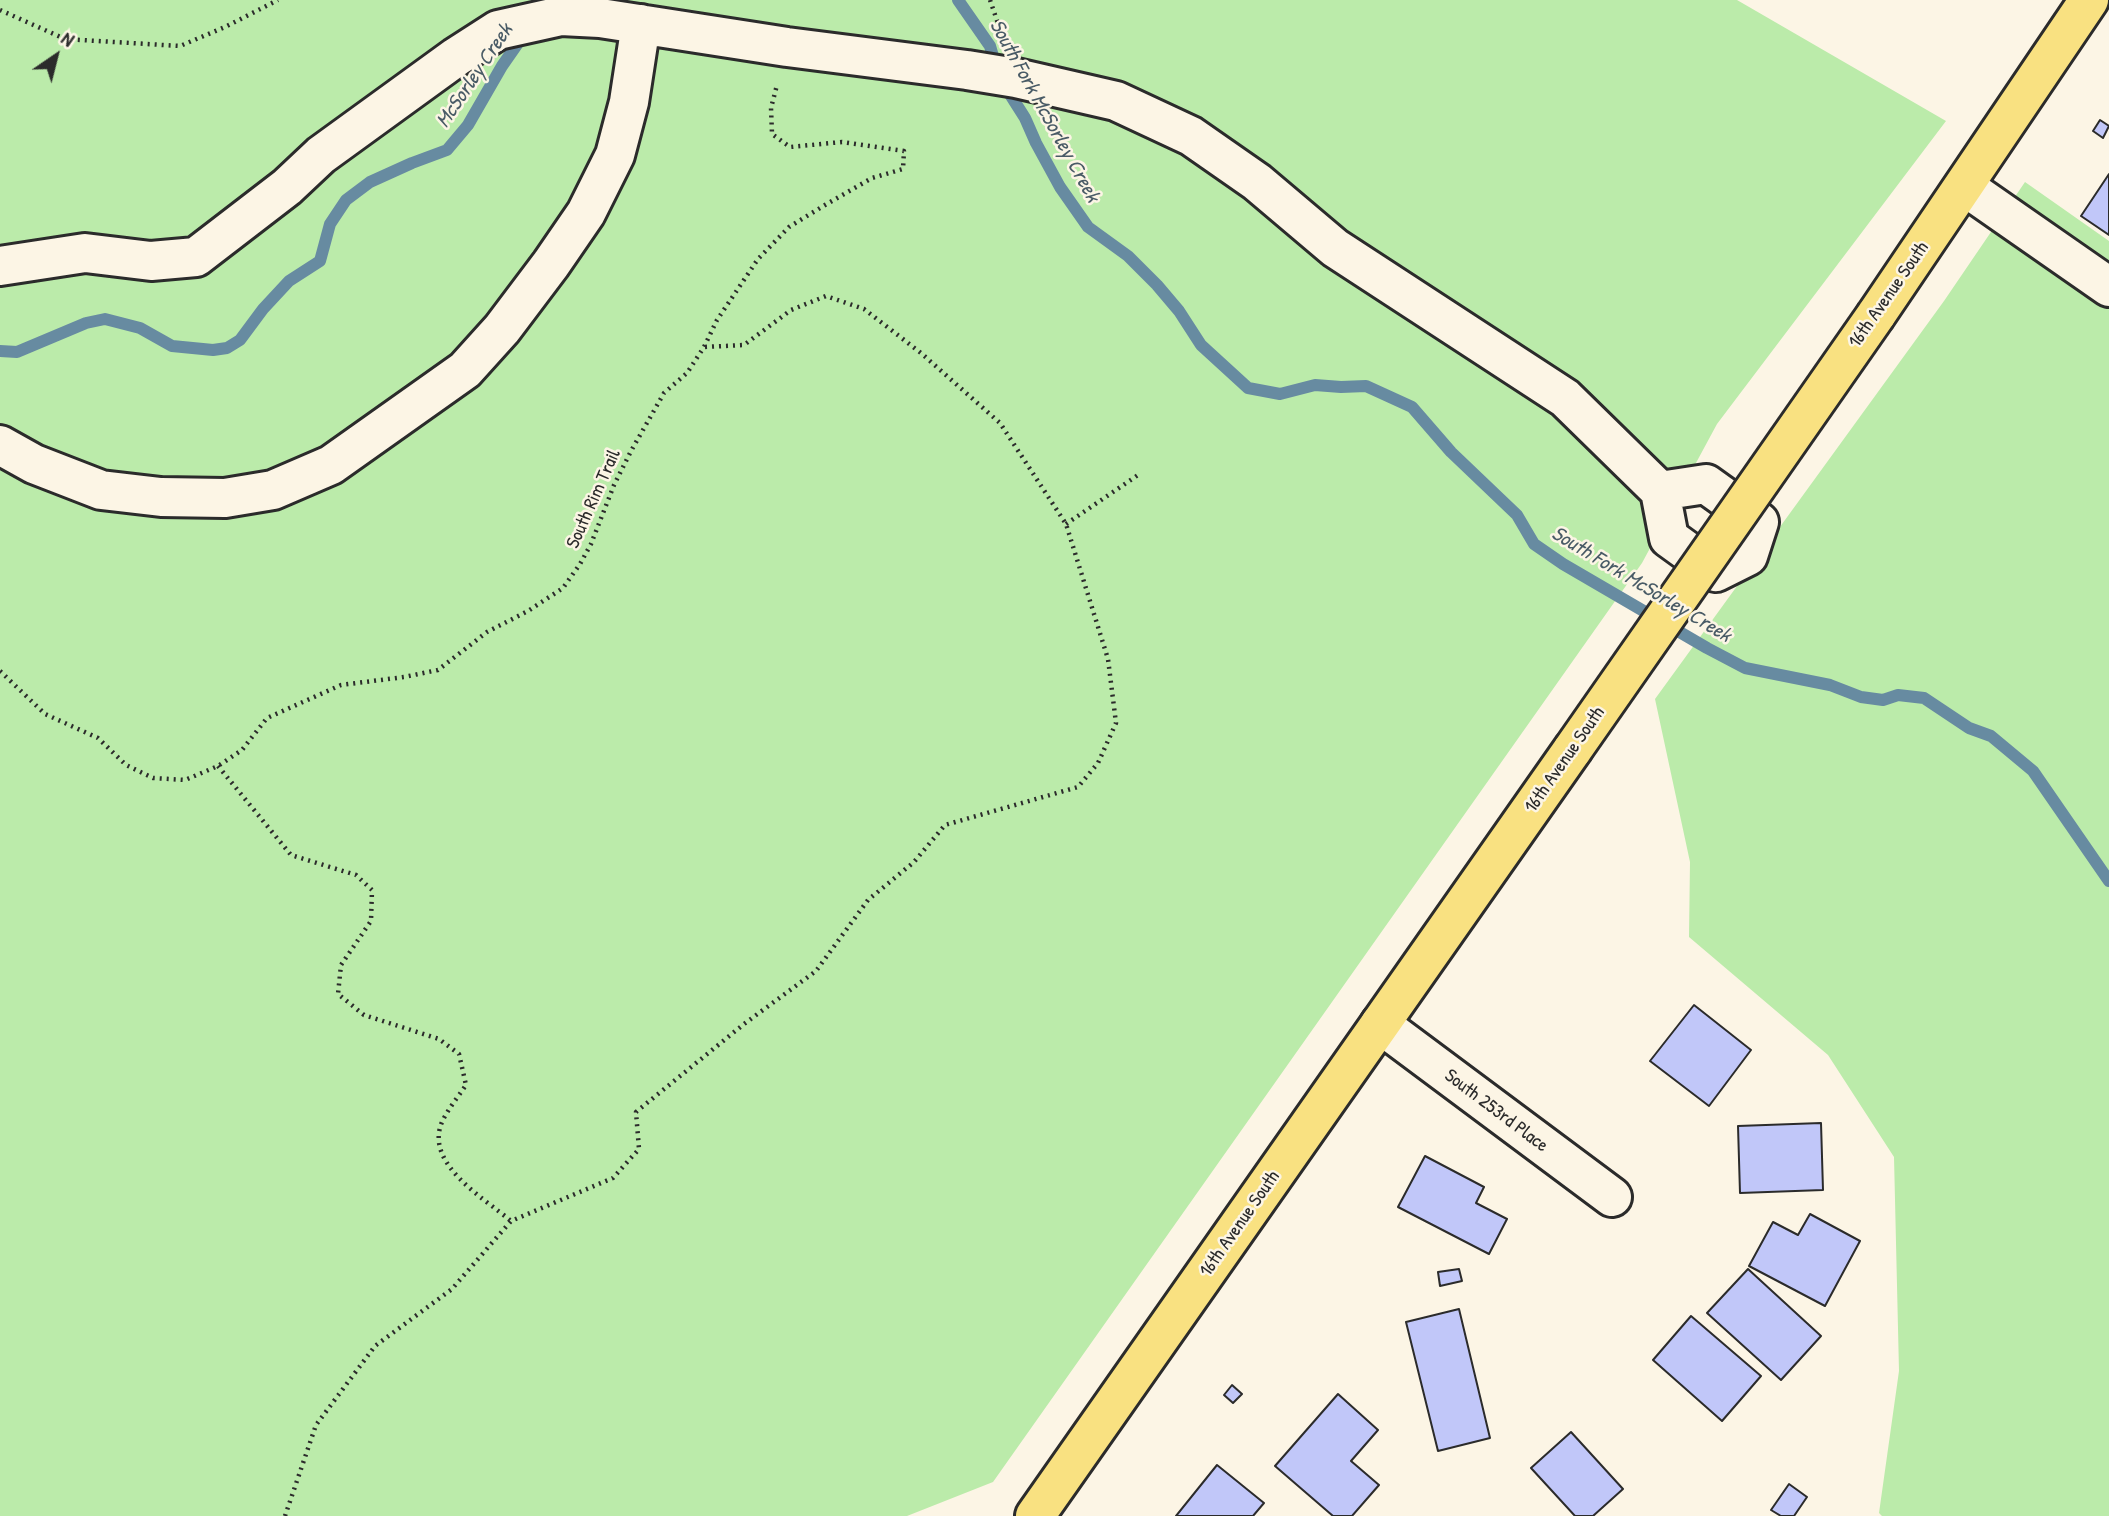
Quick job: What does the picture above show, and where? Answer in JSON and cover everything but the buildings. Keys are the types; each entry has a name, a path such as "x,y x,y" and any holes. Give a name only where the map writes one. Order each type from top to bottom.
{"main road":[{"name":"16th Avenue South","path":"1035,1516 1876,315 2089,0"}],"street":[{"path":"0,266 85,253 151,261 196,257 287,187 321,155 456,57 498,30 561,16 641,24 787,47 967,70 1016,78 1116,101 1191,136 1257,182 1335,248 1565,398 1660,491"},
{"path":"0,445 34,464 101,490 160,498 226,498 273,490 331,465 465,370 502,329 572,233 586,213 615,155 629,102 641,24"},
{"path":"1964,186 2109,287"},
{"name":"South 253rd Place","path":"1380,1024 1612,1197"}],"path":[{"path":"0,10 65,40 180,47 278,0"},
{"name":"South Rim Trail","path":"0,671 45,714 98,738 126,765 153,778 185,780 218,766 242,750 267,718 341,685 438,670 487,632 528,611 563,588 580,564 631,450 664,393 687,373 704,348 717,320 758,259 789,227 872,178 903,169 904,151 842,142 790,147 772,134 771,108 787,47"},
{"path":"285,1516 316,1424 375,1346 452,1289 511,1221 613,1178 639,1149 636,1112 744,1024 816,971 868,900 914,862 946,825 1078,787 1098,763 1116,723 1108,659 1066,524 1000,423 921,353 863,309 826,296 791,310 744,345 704,348"},
{"path":"1066,524 1138,475"},
{"path":"218,766 291,855 356,874 372,890 371,921 341,965 338,994 364,1014 439,1039 459,1054 466,1085 442,1123 439,1145 451,1171 511,1221"}],"green space":[{"path":"0,0 1737,0 1946,121 1717,424 1642,563 993,1482 907,1516 0,1516"},
{"path":"2025,182 2109,241 2109,1516 1882,1516 1879,1513 1899,1371 1894,1157 1828,1055 1689,937 1690,862 1655,699 1944,301"}],"waterway":[{"name":"South Fork McSorley Creek","path":"958,0 990,46 999,77 1025,118 1060,187 1088,227 1128,256 1157,285 1179,311 1201,345 1248,388 1280,394 1315,385 1366,386 1412,407 1451,452 1517,515 1534,544 1563,564 1707,648 1745,668 1830,685 1861,697 1883,700 1898,695 1924,698 1969,728 1991,736 2033,771 2109,881"},
{"name":"McSorley Creek","path":"0,351 17,352 86,323 105,319 140,328 172,346 213,350 227,348 240,340 263,309 289,281 320,261 330,224 346,200 370,182 447,150 468,125 502,66 525,33"}]}
